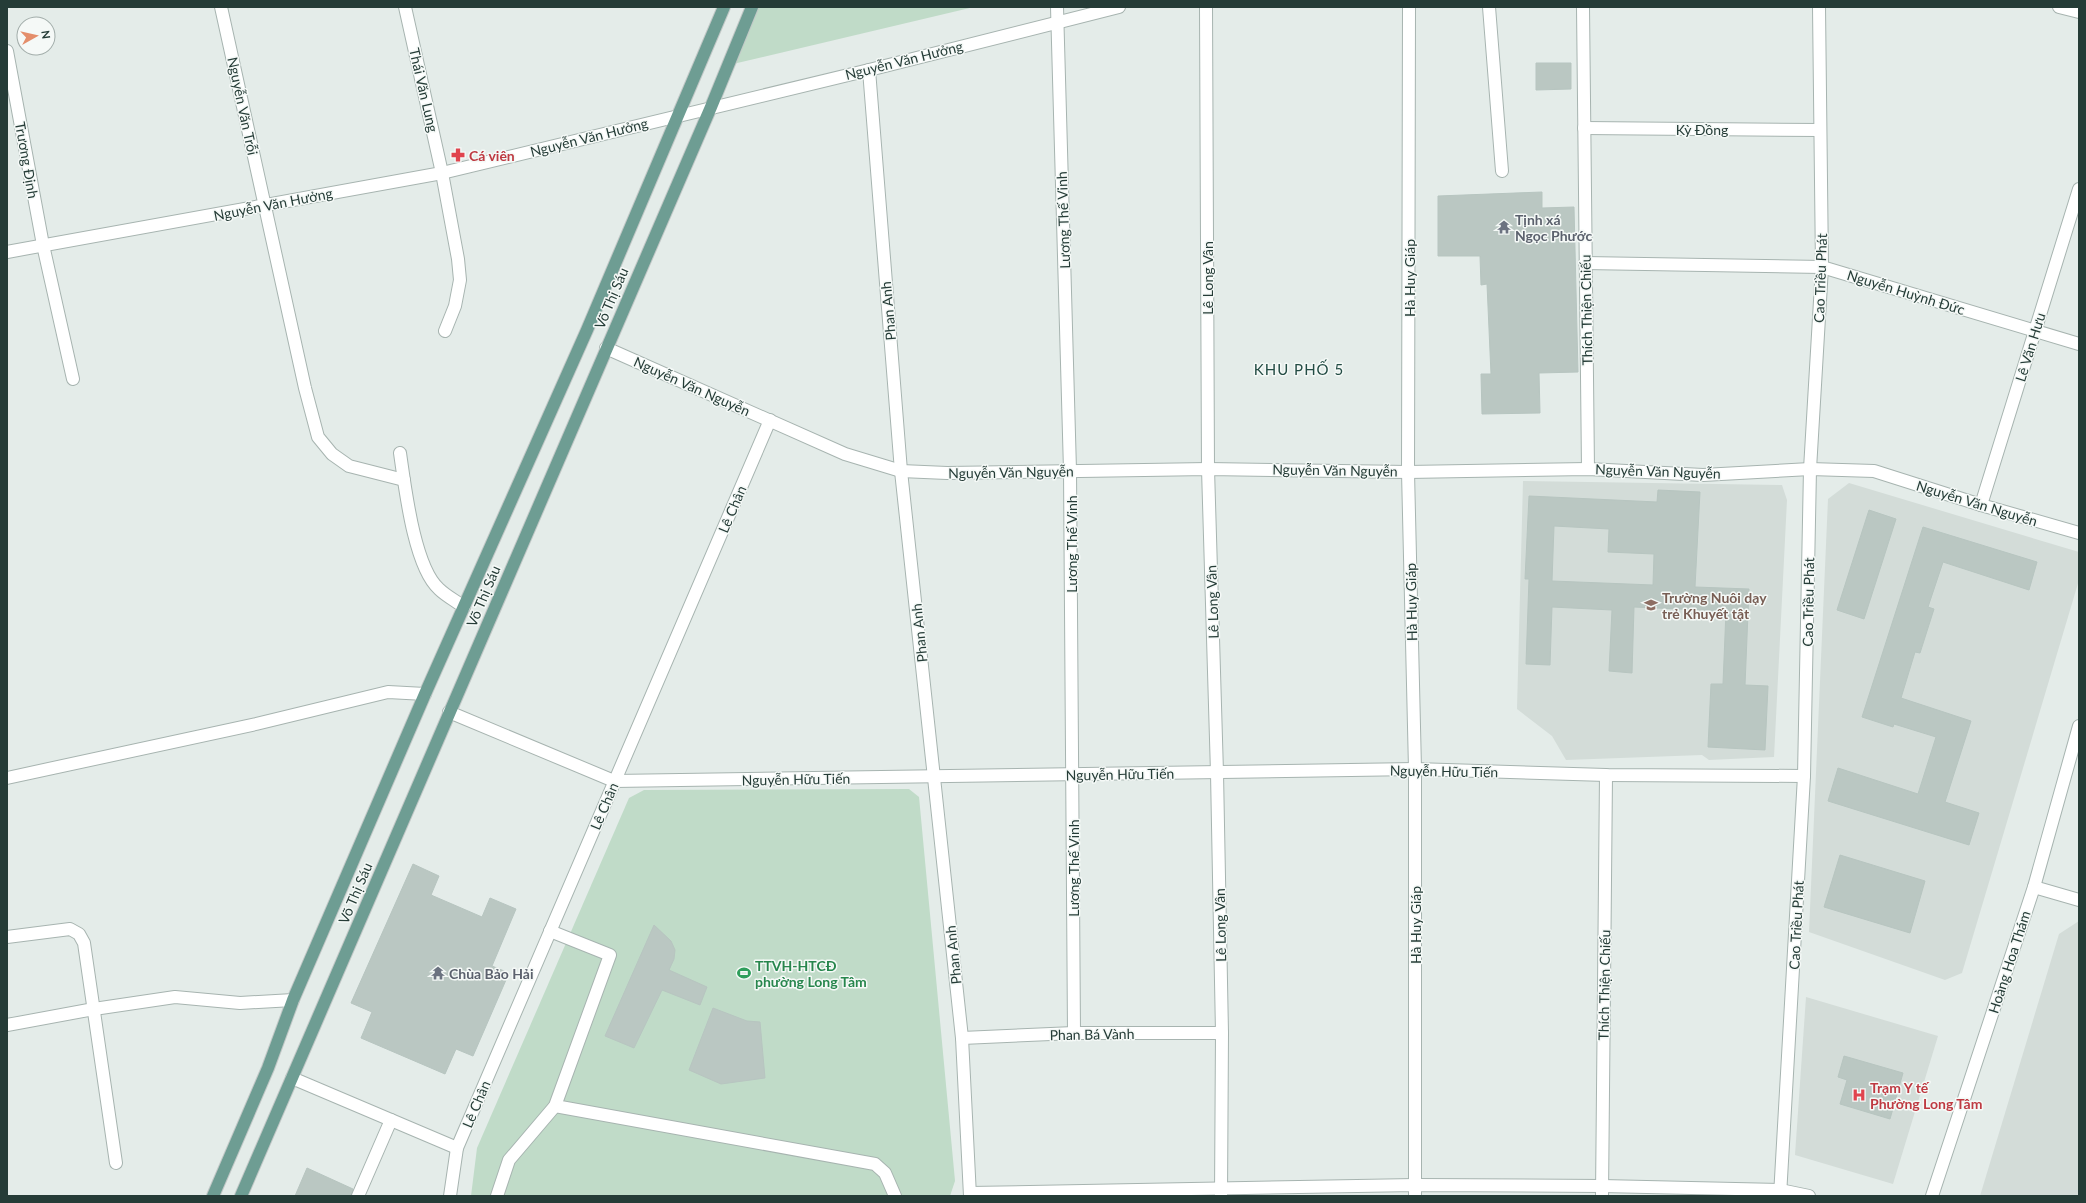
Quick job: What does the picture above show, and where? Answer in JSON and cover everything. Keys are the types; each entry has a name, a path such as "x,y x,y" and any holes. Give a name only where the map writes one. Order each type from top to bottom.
{"main road":[{"name":"Võ Thị Sáu","path":"213,1196 268,1068 293,1000 464,607 587,330 724,7"},
{"name":"Võ Thị Sáu","path":"241,1196 711,107 752,7"}],"street":[{"name":"Nguyễn Văn Trỗi","path":"221,7 264,206 318,437 332,454 349,466 404,480"},
{"name":"Thái Văn Lung","path":"405,7 442,172 458,259 460,280 455,306 445,331"},
{"name":"Lương Thế Vinh","path":"1057,7 1070,470 1074,1033"},
{"name":"Nguyễn Văn Hưởng","path":"7,252 264,206 442,172 679,114 869,70 1119,7"},
{"name":"Lê Long Vân","path":"1206,7 1208,469 1217,773 1222,1033 1221,1193"},
{"name":"Hà Huy Giáp","path":"1409,7 1408,472 1414,770 1415,1191"},
{"path":"1489,7 1502,171"},
{"name":"Thích Thiện Chiếu","path":"1583,7 1588,469"},
{"name":"Cao Triều Phát","path":"1780,1193 1804,776 1810,469 1822,266 1819,7"},
{"path":"2059,7 2079,12"},
{"name":"Trương Định","path":"7,51 43,245 73,379"},
{"name":"Phan Anh","path":"869,70 901,471 962,1038 970,1194"},
{"name":"Kỳ Đồng","path":"1584,128 1820,130"},
{"name":"Lê Văn Hưu","path":"1981,505 2034,330 2079,189"},
{"name":"Nguyễn Huỳnh Đức","path":"1585,263 1822,266 2079,344"},
{"name":"Nguyễn Văn Nguyễn","path":"606,348 845,454 901,471 947,473 1208,469 1408,472 1588,469 1703,474 1810,469 1874,471 1981,505 2079,532"},
{"name":"Lê Chân","path":"450,1196 457,1148 770,420"},
{"path":"400,453 420,560 429,576 439,589 464,607"},
{"path":"7,778 256,724 388,692 426,694"},
{"name":"Nguyễn Hữu Tiến","path":"449,712 614,781 1414,770 1606,775 1804,776"},
{"name":"Hoàng Hoa Thám","path":"1932,1196 2034,887 2079,726"},
{"name":"Thích Thiện Chiếu","path":"1602,1191 1606,775"},
{"path":"2034,887 2079,900"},
{"path":"7,937 60,929 70,929 79,934 84,943 116,1163"},
{"path":"497,1196 509,1160 555,1106 610,955 550,931"},
{"path":"7,1025 94,1009 175,997 240,1003 293,1000"},
{"name":"Phan Bá Vành","path":"962,1038 1074,1033 1222,1033"},
{"path":"292,1078 457,1148"},
{"path":"555,1106 875,1164 886,1173 896,1196"},
{"path":"358,1196 391,1120"},
{"path":"970,1194 1602,1191 1780,1193 1809,1196"}],"shaded area":[{"name":"Trường Nuôi dạy trẻ Khuyết tật","path":"1523,481 1782,485 1787,500 1774,757 1709,760 1702,755 1566,760 1552,736 1517,709"},
{"path":"1849,483 2079,552 2079,580 1962,973 1945,980 1809,932 1828,499"},
{"path":"2079,921 2079,1196 1980,1196 2059,934"},
{"name":"Trạm Y tế Phường Long Tâm","path":"1806,997 1938,1036 1893,1184 1795,1155"}],"green space":[{"path":"759,7 974,7 733,64"},
{"name":"TTVH-HTCĐ phường Long Tâm","path":"909,789 919,797 955,1181 950,1196 471,1196 477,1148 629,798 644,790"}],"building":[{"path":"1536,63 1571,63 1571,89 1536,90"},
{"path":"1542,192 1542,208 1574,207 1578,372 1539,373 1540,413 1482,414 1481,374 1491,374 1487,284 1481,285 1480,256 1438,256 1438,196"},
{"path":"1658,490 1700,492 1695,587 1749,589 1745,685 1768,686 1765,750 1708,747 1711,684 1723,684 1726,611 1634,607 1632,673 1609,671 1612,610 1552,607 1550,665 1526,664 1529,579 1525,579 1529,496 1657,502","holes":["1554,526 1609,529 1608,552 1654,554 1653,585 1552,581"]},
{"path":"1869,510 1896,519 1864,619 1837,610"},
{"path":"1923,527 2037,562 2029,590 1943,562 1928,607 1934,609 1920,653 1915,652 1901,698 1971,721 1945,802 1979,813 1969,845 1828,801 1838,768 1918,794 1936,737 1894,724 1893,727 1862,717"},
{"path":"1840,855 1925,881 1910,933 1824,907"},
{"name":"Chùa Bảo Hải","path":"413,864 439,876 431,895 482,917 490,898 516,909 492,966 509,973 473,1056 456,1049 445,1074 361,1038 372,1012 351,1003"},
{"path":"654,925 671,941 675,950 674,959 669,970 707,987 700,1005 662,990 634,1048 605,1036"},
{"path":"713,1008 747,1021 760,1022 765,1078 721,1084 689,1070"},
{"path":"1844,1056 1903,1073 1890,1119 1840,1104 1847,1080 1838,1077"},
{"path":"307,1168 353,1189 351,1196 295,1196"}],"place":[{"name":"Cá viên","path":"458,155"},
{"name":"Tịnh xá Ngọc Phước","path":"1504,227"},
{"name":"Trường Nuôi dạy trẻ Khuyết tật","path":"1651,605"},
{"name":"Chùa Bảo Hải","path":"438,973"},
{"name":"TTVH-HTCĐ phường Long Tâm","path":"744,973"},
{"name":"Trạm Y tế Phường Long Tâm","path":"1859,1095"}],"district":[{"name":"KHU PHỐ 5","path":"1299,369"}]}
